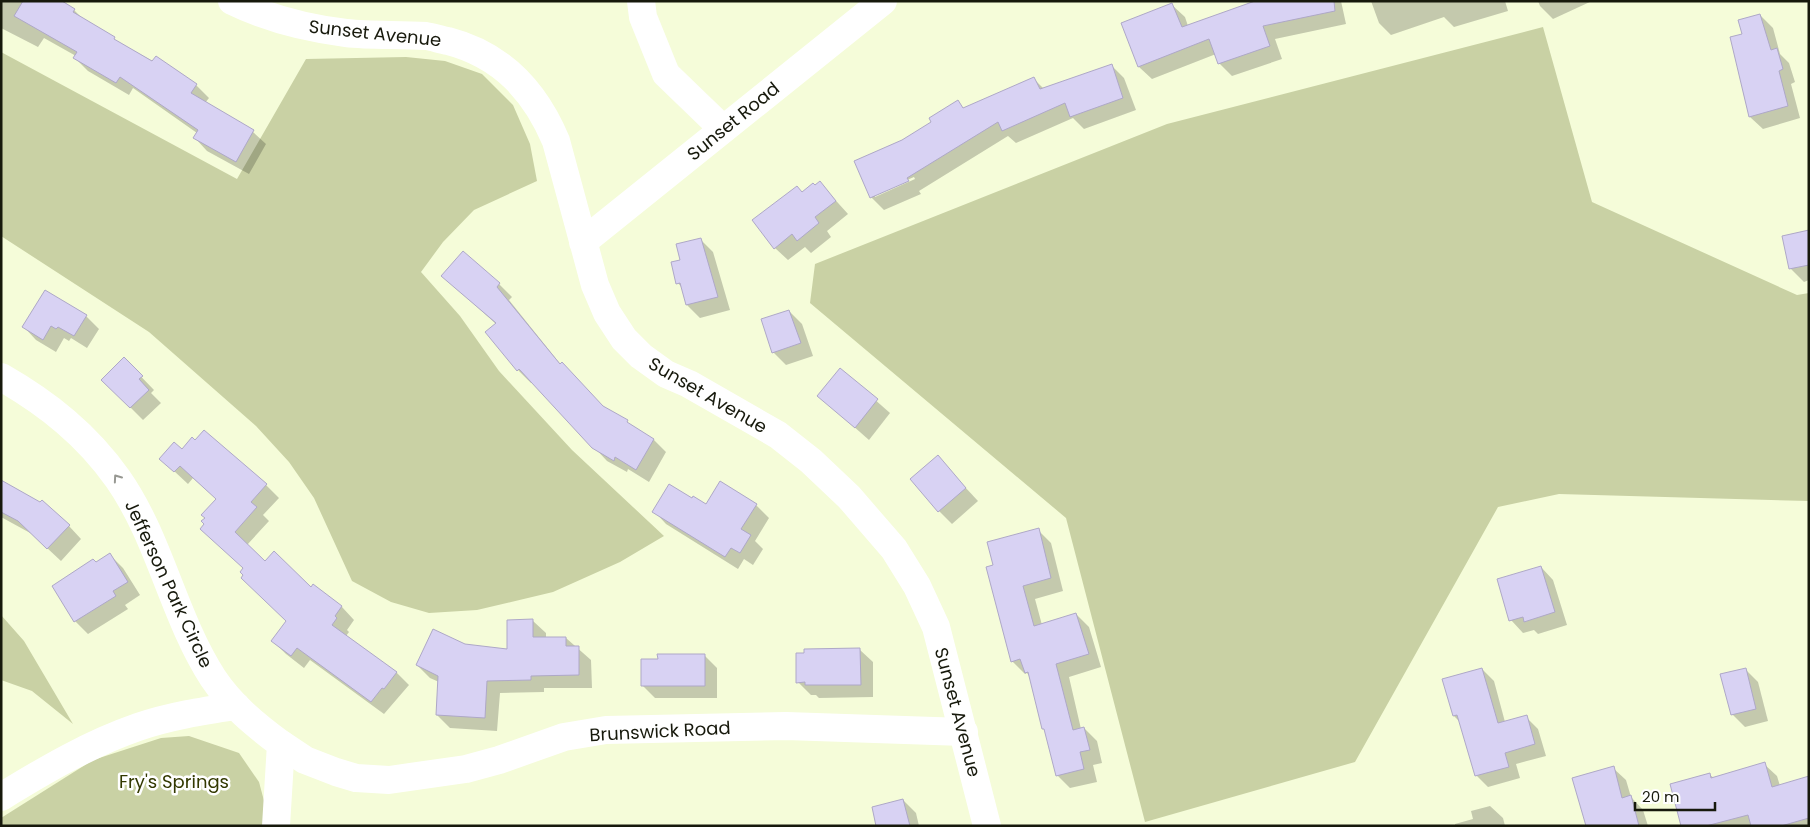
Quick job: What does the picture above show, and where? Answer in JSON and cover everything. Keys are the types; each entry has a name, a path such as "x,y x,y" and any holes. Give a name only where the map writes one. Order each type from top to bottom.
{"street":[{"name":"Sunset Avenue","path":"232,1 260,14 290,23 346,33 428,36 464,45 502,66 525,87 546,118 556,141 595,285 607,313 624,339 641,356 666,374 689,384 778,436 811,461 849,497 894,550 918,586 936,627 987,826"},
{"path":"641,1 643,17 666,74 723,129"},
{"name":"Sunset Road","path":"583,242 883,1"},
{"name":"Jefferson Park Circle","path":"1,377 57,413 90,444 118,479 141,518 195,644 213,678 247,718 281,744"},
{"path":"1,797 87,748 139,727 192,713 236,706"},
{"name":"Brunswick Road","path":"281,744 305,760 336,772 356,778 389,780 466,769 499,760 564,737 606,730 786,726 964,732"},
{"path":"276,826 281,744"}],"green space":[{"path":"1543,27 1592,202 1797,295 1809,293 1809,501 1559,494 1498,507 1355,762 1145,822 1066,518 810,303 815,264 1167,124"},
{"path":"1,52 237,179 306,59 406,57 445,61 482,74 513,105 530,144 537,181 474,210 443,242 421,272 460,316 499,371 572,450 664,536 620,562 553,592 477,610 429,613 391,602 352,581 314,498 289,462 256,426 149,332 1,236"},
{"path":"1,615 24,641 73,724 32,691 1,680"},
{"name":"Fry's Springs","path":"189,736 239,753 259,782 267,812 265,826 1,826 1,818 93,760 161,738"}],"building":[{"path":"23,1 62,1 75,9 73,12 115,37 114,39 152,61 156,56 197,84 191,93 254,130 236,162 193,138 198,130 120,77 116,83 73,58 77,52 14,16"},
{"path":"1255,1 1334,1 1335,11 1263,26 1270,46 1218,64 1209,39 1138,67 1121,23 1172,3 1182,27"},
{"path":"1760,14 1771,50 1777,48 1783,69 1779,71 1788,106 1749,117 1730,37 1742,34 1738,20"},
{"path":"1112,64 1123,98 1070,117 1065,103 1002,131 998,122 907,178 909,181 870,198 854,161 902,140 931,122 929,118 958,100 963,108 1034,77 1040,89"},
{"path":"820,181 836,201 815,217 819,223 797,241 792,234 774,249 752,220 797,186 802,192 813,183 815,185"},
{"path":"1809,230 1809,265 1789,269 1782,236"},
{"path":"701,238 718,297 686,305 680,283 676,284 671,262 680,260 676,244"},
{"path":"463,251 500,283 497,287 560,364 562,362 603,406 628,420 627,422 654,439 636,470 615,457 614,461 592,448 519,369 517,371 485,332 496,323 441,276"},
{"path":"45,290 87,315 74,336 58,327 56,329 51,326 43,340 22,327"},
{"path":"789,310 801,343 772,353 761,319"},
{"path":"124,357 143,376 139,379 149,390 130,408 101,380"},
{"path":"840,368 878,399 855,428 817,396"},
{"path":"204,430 267,484 251,502 257,507 235,532 265,561 274,551 311,587 313,584 342,606 335,616 337,618 332,625 397,672 371,702 297,648 291,656 271,641 286,621 241,578 243,575 240,572 243,568 200,529 204,524 201,521 205,518 201,515 216,499 180,466 174,472 159,459 174,442 182,449 192,437 195,440"},
{"path":"938,455 966,488 938,512 910,479"},
{"path":"1,480 40,502 42,500 70,525 47,549 18,521 1,512"},
{"path":"720,481 757,504 741,529 751,535 740,553 731,548 725,557 652,512 669,484 706,504"},
{"path":"1039,528 1051,578 1023,586 1034,626 1076,613 1089,654 1056,664 1073,730 1084,727 1090,750 1080,752 1084,769 1056,776 1028,672 1025,673 1020,659 1011,662 986,567 993,565 987,542"},
{"path":"110,553 128,582 113,591 116,596 74,622 52,586 93,559 96,562"},
{"path":"1541,566 1555,612 1524,622 1523,617 1509,621 1497,579"},
{"path":"533,619 533,637 566,637 566,646 579,646 579,675 531,676 531,680 487,681 485,718 436,715 438,676 416,665 433,629 465,644 507,649 507,620"},
{"path":"860,648 861,685 805,685 805,682 796,683 796,653 804,653 804,649"},
{"path":"657,654 705,654 705,686 641,686 641,659 658,659"},
{"path":"1482,668 1498,723 1527,715 1535,744 1505,753 1509,767 1475,776 1457,715 1453,716 1442,679"},
{"path":"1746,668 1756,709 1731,715 1720,674"},
{"path":"1765,762 1772,787 1809,776 1809,818 1781,826 1751,826 1748,815 1706,826 1681,826 1670,784 1710,773 1711,778"},
{"path":"1614,766 1622,798 1631,795 1639,826 1586,826 1572,778"},
{"path":"903,799 910,826 876,826 872,807"}]}
